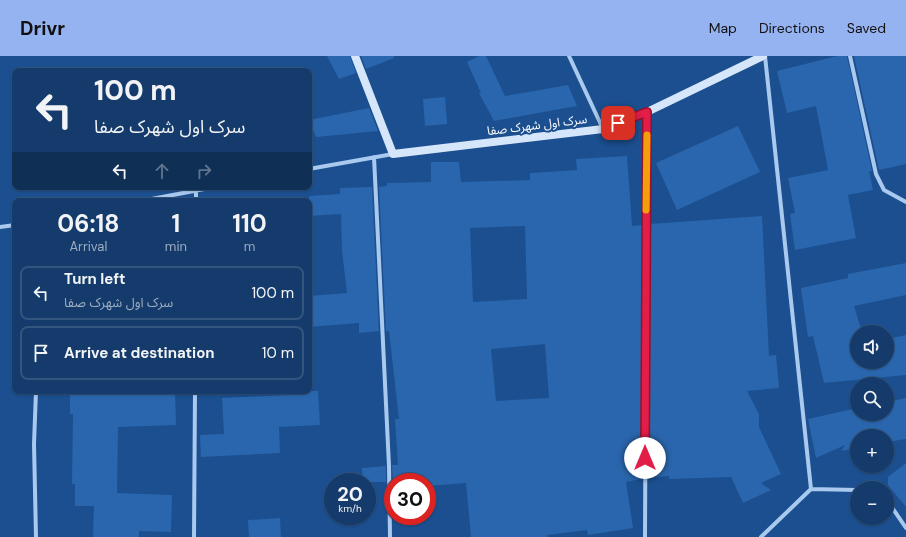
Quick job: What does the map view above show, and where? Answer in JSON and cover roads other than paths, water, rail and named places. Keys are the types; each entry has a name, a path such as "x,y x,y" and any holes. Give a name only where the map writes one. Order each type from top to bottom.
{"street":[{"path":"312,168 393,154 355,56"},
{"path":"569,56 603,129"},
{"path":"764,56 811,489"},
{"name":"سرک اول شهرک صفا","path":"393,154 603,129 647,112 764,56"},
{"path":"850,56 876,174 884,190 906,202"},
{"path":"645,537 647,112"},
{"path":"374,157 389,458 390,537"},
{"path":"156,198 196,190 196,198"},
{"path":"0,228 12,226"},
{"path":"36,394 34,444 36,537"},
{"path":"194,537 195,394"},
{"path":"761,537 811,489 850,490"},
{"path":"894,510 906,528"}]}
